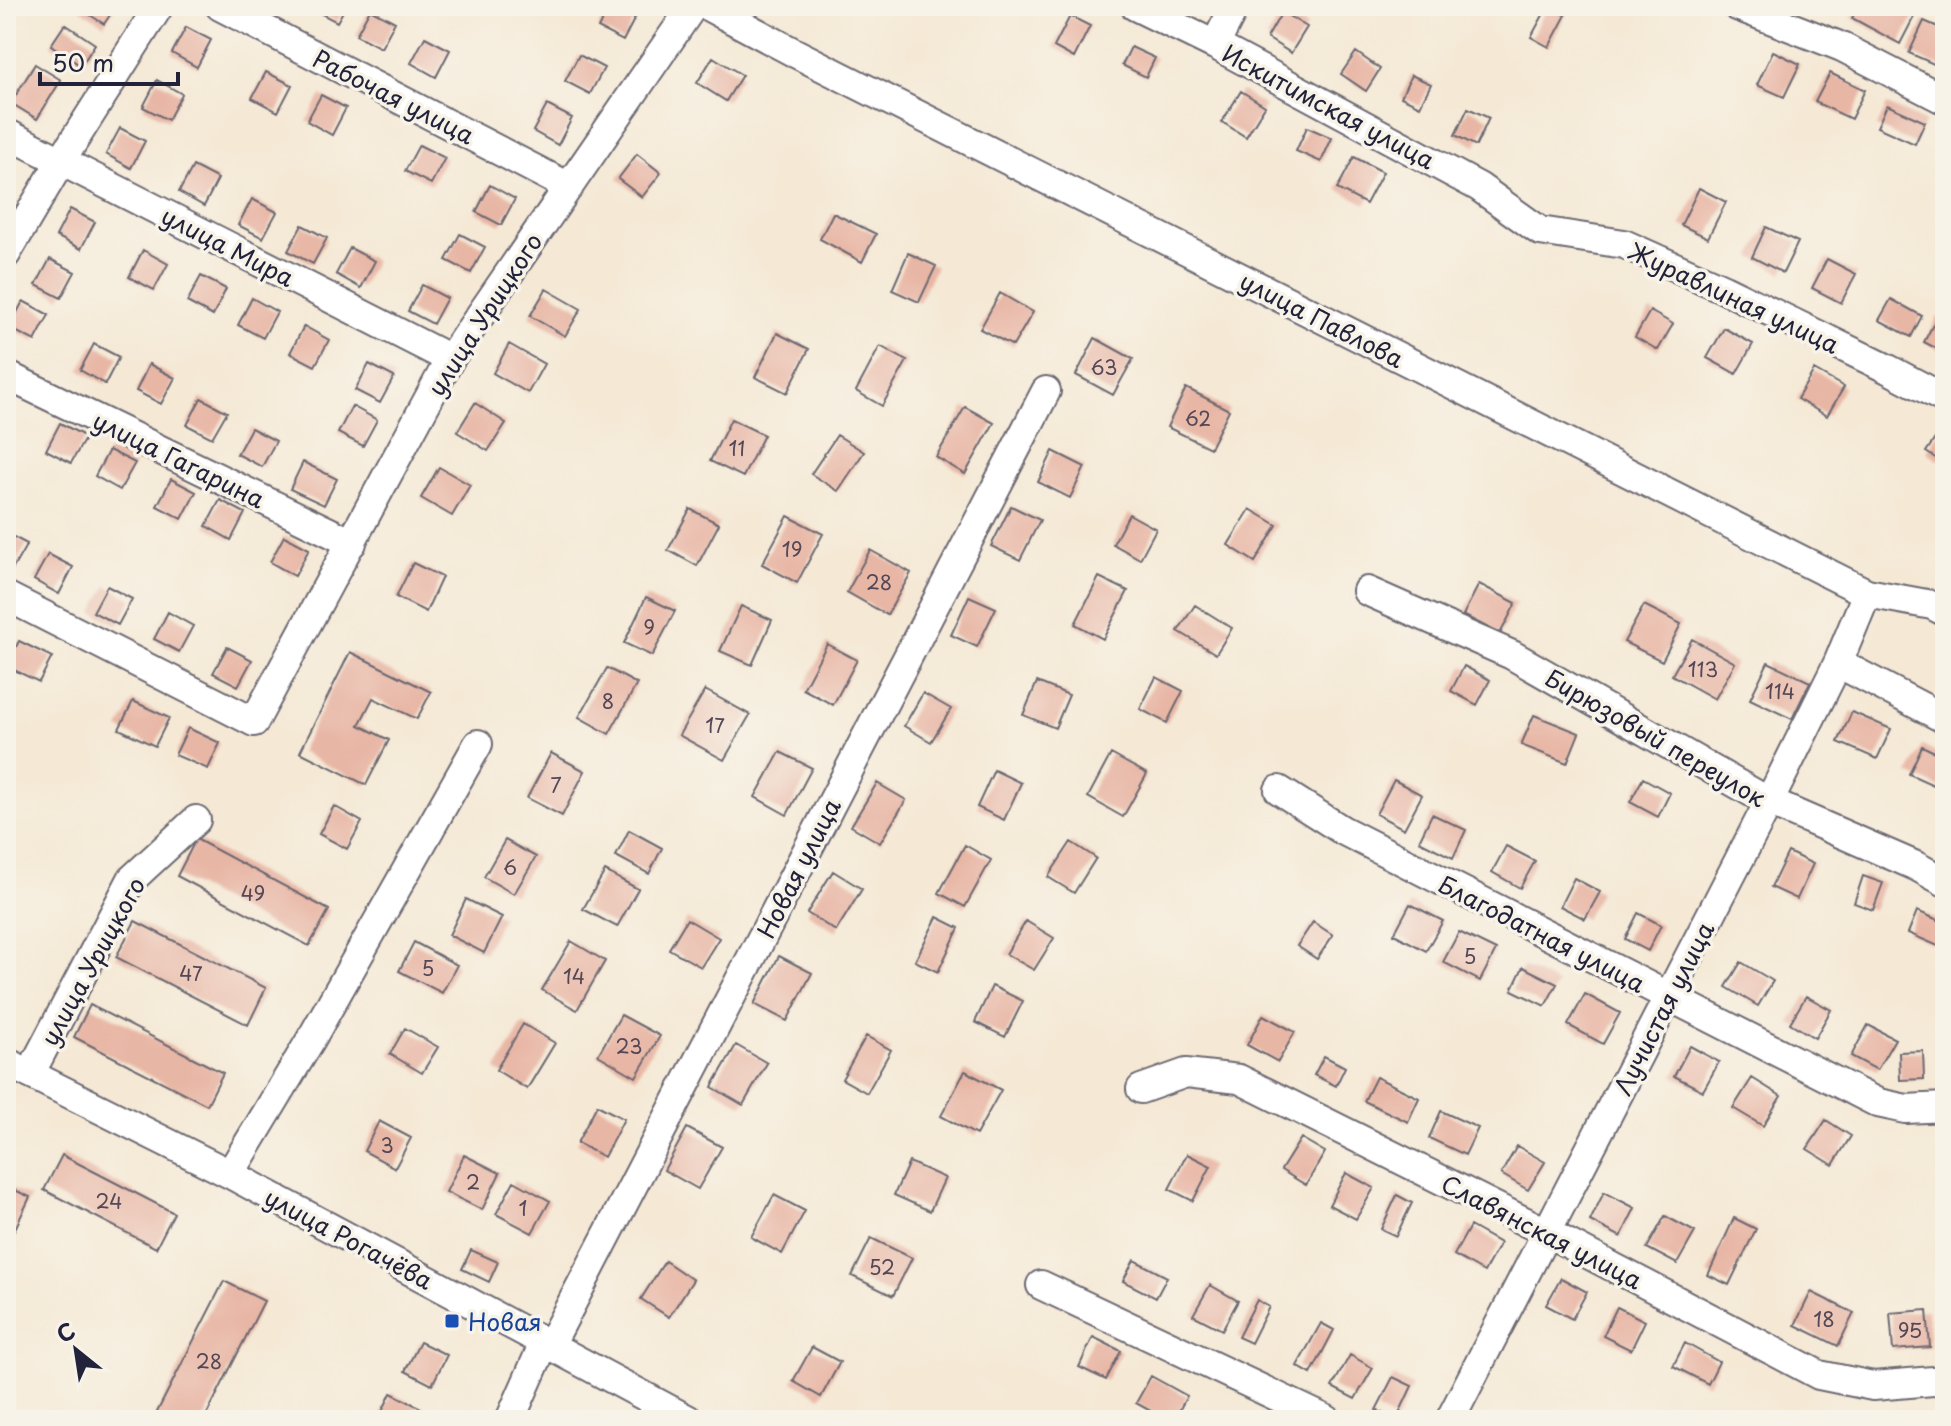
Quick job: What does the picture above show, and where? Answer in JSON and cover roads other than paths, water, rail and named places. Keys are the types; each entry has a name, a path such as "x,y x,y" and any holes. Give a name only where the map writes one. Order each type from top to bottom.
{"street":[{"path":"6,254 159,6"},
{"name":"Рабочая улица","path":"220,6 569,187"},
{"name":"улица Урицкого","path":"6,596 254,722 450,359 693,6"},
{"name":"улица Павлова","path":"707,6 1867,593 1932,605 1945,612"},
{"name":"Искитимская улица","path":"1135,6 1215,45 1479,187"},
{"path":"1215,45 1235,6"},
{"path":"1737,6 1842,47 1945,100"},
{"name":"улица Мира","path":"6,133 450,359"},
{"name":"Журавлиная улица","path":"1479,187 1540,231 1624,244 1724,289 1945,399"},
{"name":"улица Гагарина","path":"6,375 352,543"},
{"name":"Новая улица","path":"510,1420 1046,391"},
{"name":"Бирюзовый переулок","path":"1367,591 1512,655 1769,802 1916,866 1945,882"},
{"name":"Лучистая улица","path":"1450,1420 1769,802 1838,663 1867,593"},
{"path":"1838,663 1945,719"},
{"path":"230,1174 310,1041 478,744"},
{"name":"Благодатная улица","path":"1279,790 1342,830 1878,1103 1906,1109 1945,1107"},
{"name":"улица Урицкого","path":"18,1068 132,879 196,820"},
{"name":"улица Рогачёва","path":"18,1068 230,1174 689,1420"},
{"name":"Славянская улица","path":"1141,1089 1186,1073 1239,1079 1546,1232 1819,1375 1873,1386 1945,1380"},
{"path":"1041,1285 1327,1420"}],"place":[{"name":"Новая","path":"452,1321"}]}
